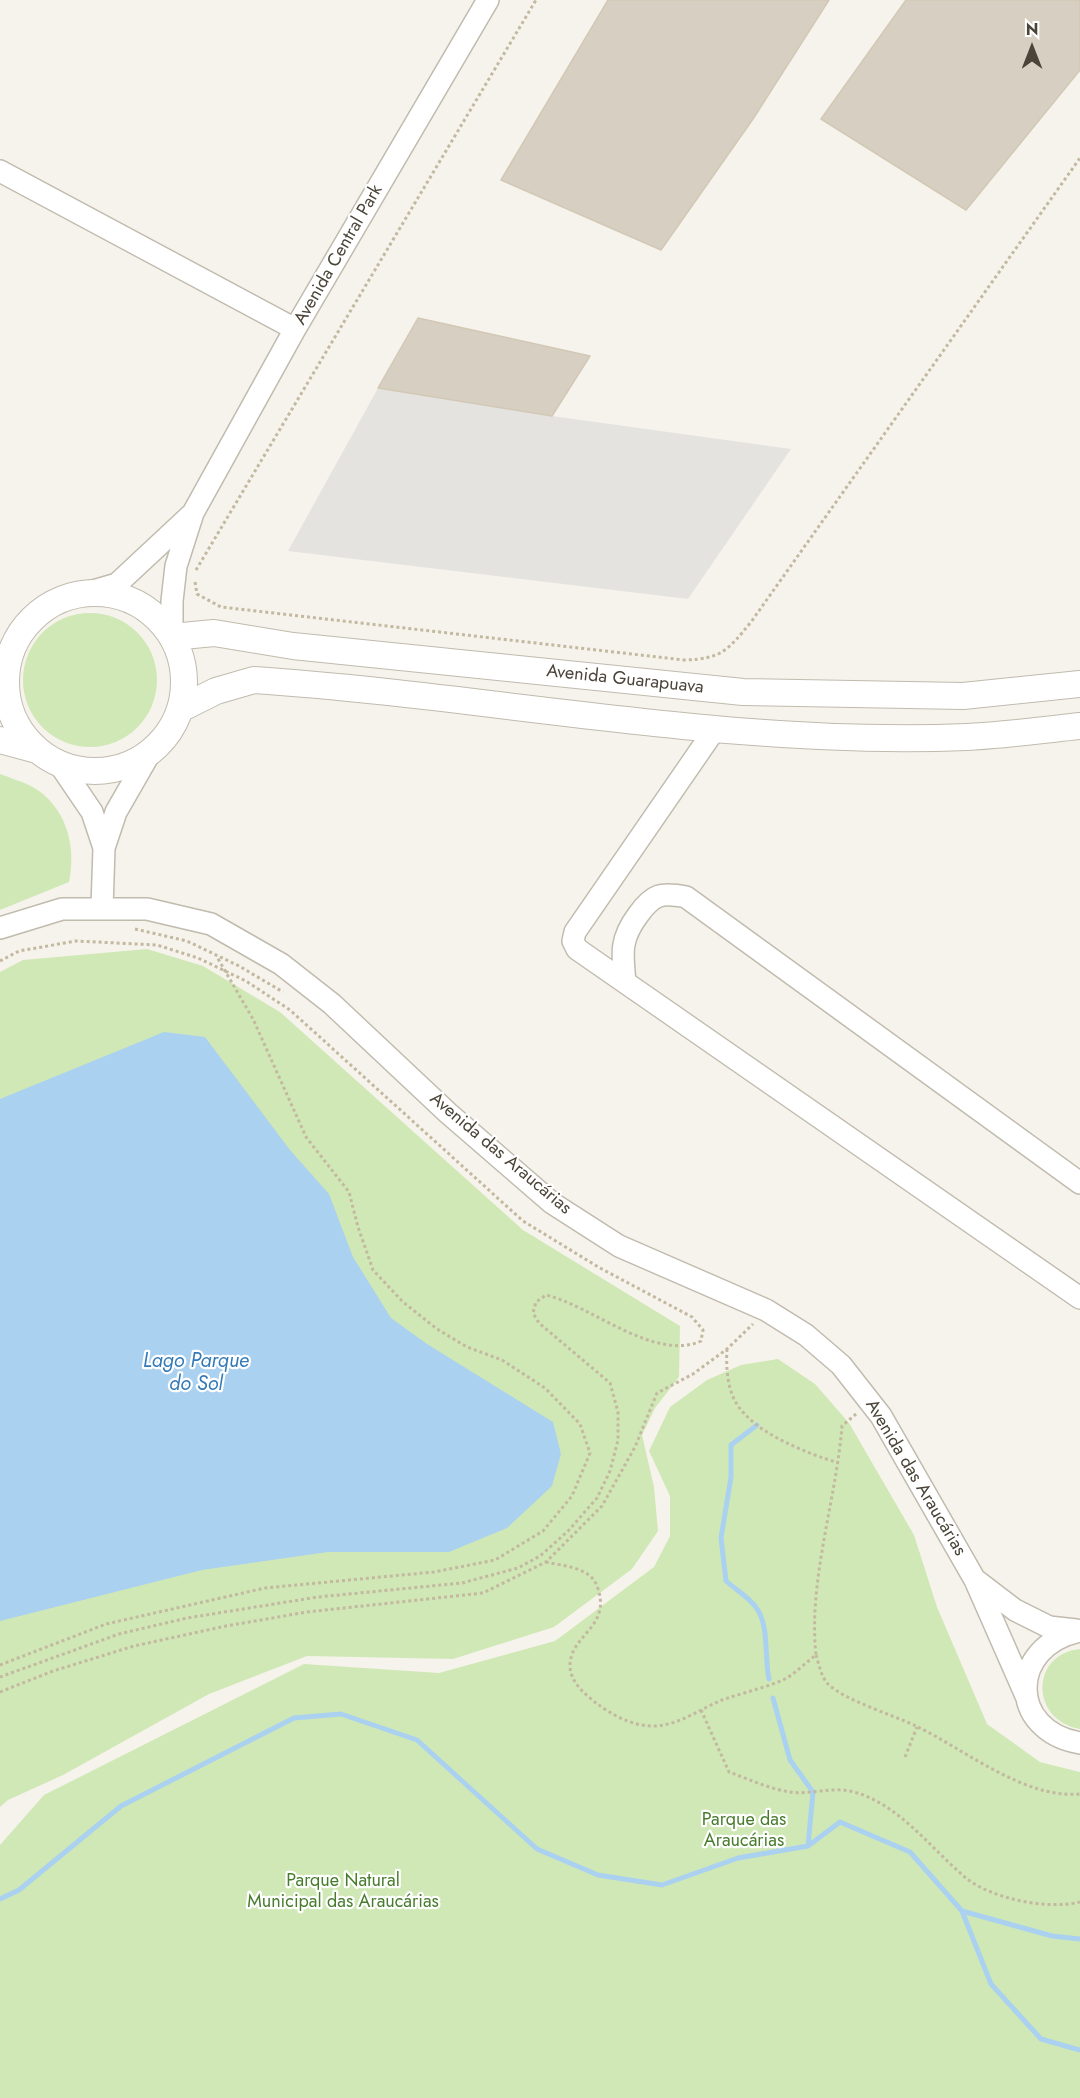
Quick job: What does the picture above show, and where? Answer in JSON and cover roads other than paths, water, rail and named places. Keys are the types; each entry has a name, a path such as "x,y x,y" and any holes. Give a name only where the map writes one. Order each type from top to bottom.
{"street":[{"name":"Avenida Central Park","path":"194,513 295,329 488,0"},
{"path":"0,171 295,329"},
{"path":"104,848 92,812 47,756 20,730 9,705 5,658 22,630 40,612 62,599 117,584 194,513"},
{"path":"172,637 172,601 176,566 194,513"},
{"path":"86,593 112,594 136,603 156,617 172,637 182,660 185,684 180,709 169,732 151,751 116,812 104,848 102,908"},
{"name":"Avenida Guarapuava","path":"172,637 214,633 293,646 743,692 963,696 1080,684"},
{"path":"180,709 216,691 254,680 715,729 839,736 967,737 1080,726"},
{"path":"715,729 575,932 573,941 577,949 1080,1298"},
{"path":"0,740 81,770 106,770 130,764 151,751"},
{"path":"625,982 622,952 625,932 649,899 668,894 686,897 1080,1183"},
{"name":"Avenida das Araucárias","path":"0,928 62,909 102,908 147,909 212,924 281,963 332,1004 448,1113 552,1203 619,1246 766,1310 806,1335 842,1365 881,1416 975,1580 1034,1716 1047,1731 1064,1741 1080,1743"},
{"name":"Avenida das Araucárias","path":"975,1580 1015,1610 1049,1627 1080,1631"},
{"name":"Avenida das Araucárias","path":"1027,1698 1027,1679 1033,1660 1046,1645 1062,1635 1080,1631"}],"water":[{"name":"Lago Parque do Sol","path":"164,1032 205,1037 290,1150 329,1194 353,1257 391,1318 427,1344 553,1422 561,1454 552,1486 507,1528 449,1552 328,1552 202,1570 0,1621 0,1099"}],"waterway":[{"path":"757,1425 731,1445 731,1477 721,1538 726,1581 752,1602 760,1613 765,1631 769,1679"},
{"path":"773,1698 790,1760 813,1792 808,1846"},
{"path":"0,1899 19,1890 121,1806 294,1718 341,1714 417,1740 537,1849 598,1875 662,1885 738,1858 808,1846 840,1822 910,1852 962,1911 1052,1936 1080,1939"},
{"path":"962,1911 991,1984 1041,2039 1080,2050"}],"park label":[{"name":"Parque das Araucárias","path":"744,1831"},
{"name":"Parque Natural Municipal das Araucárias","path":"343,1892"}]}
